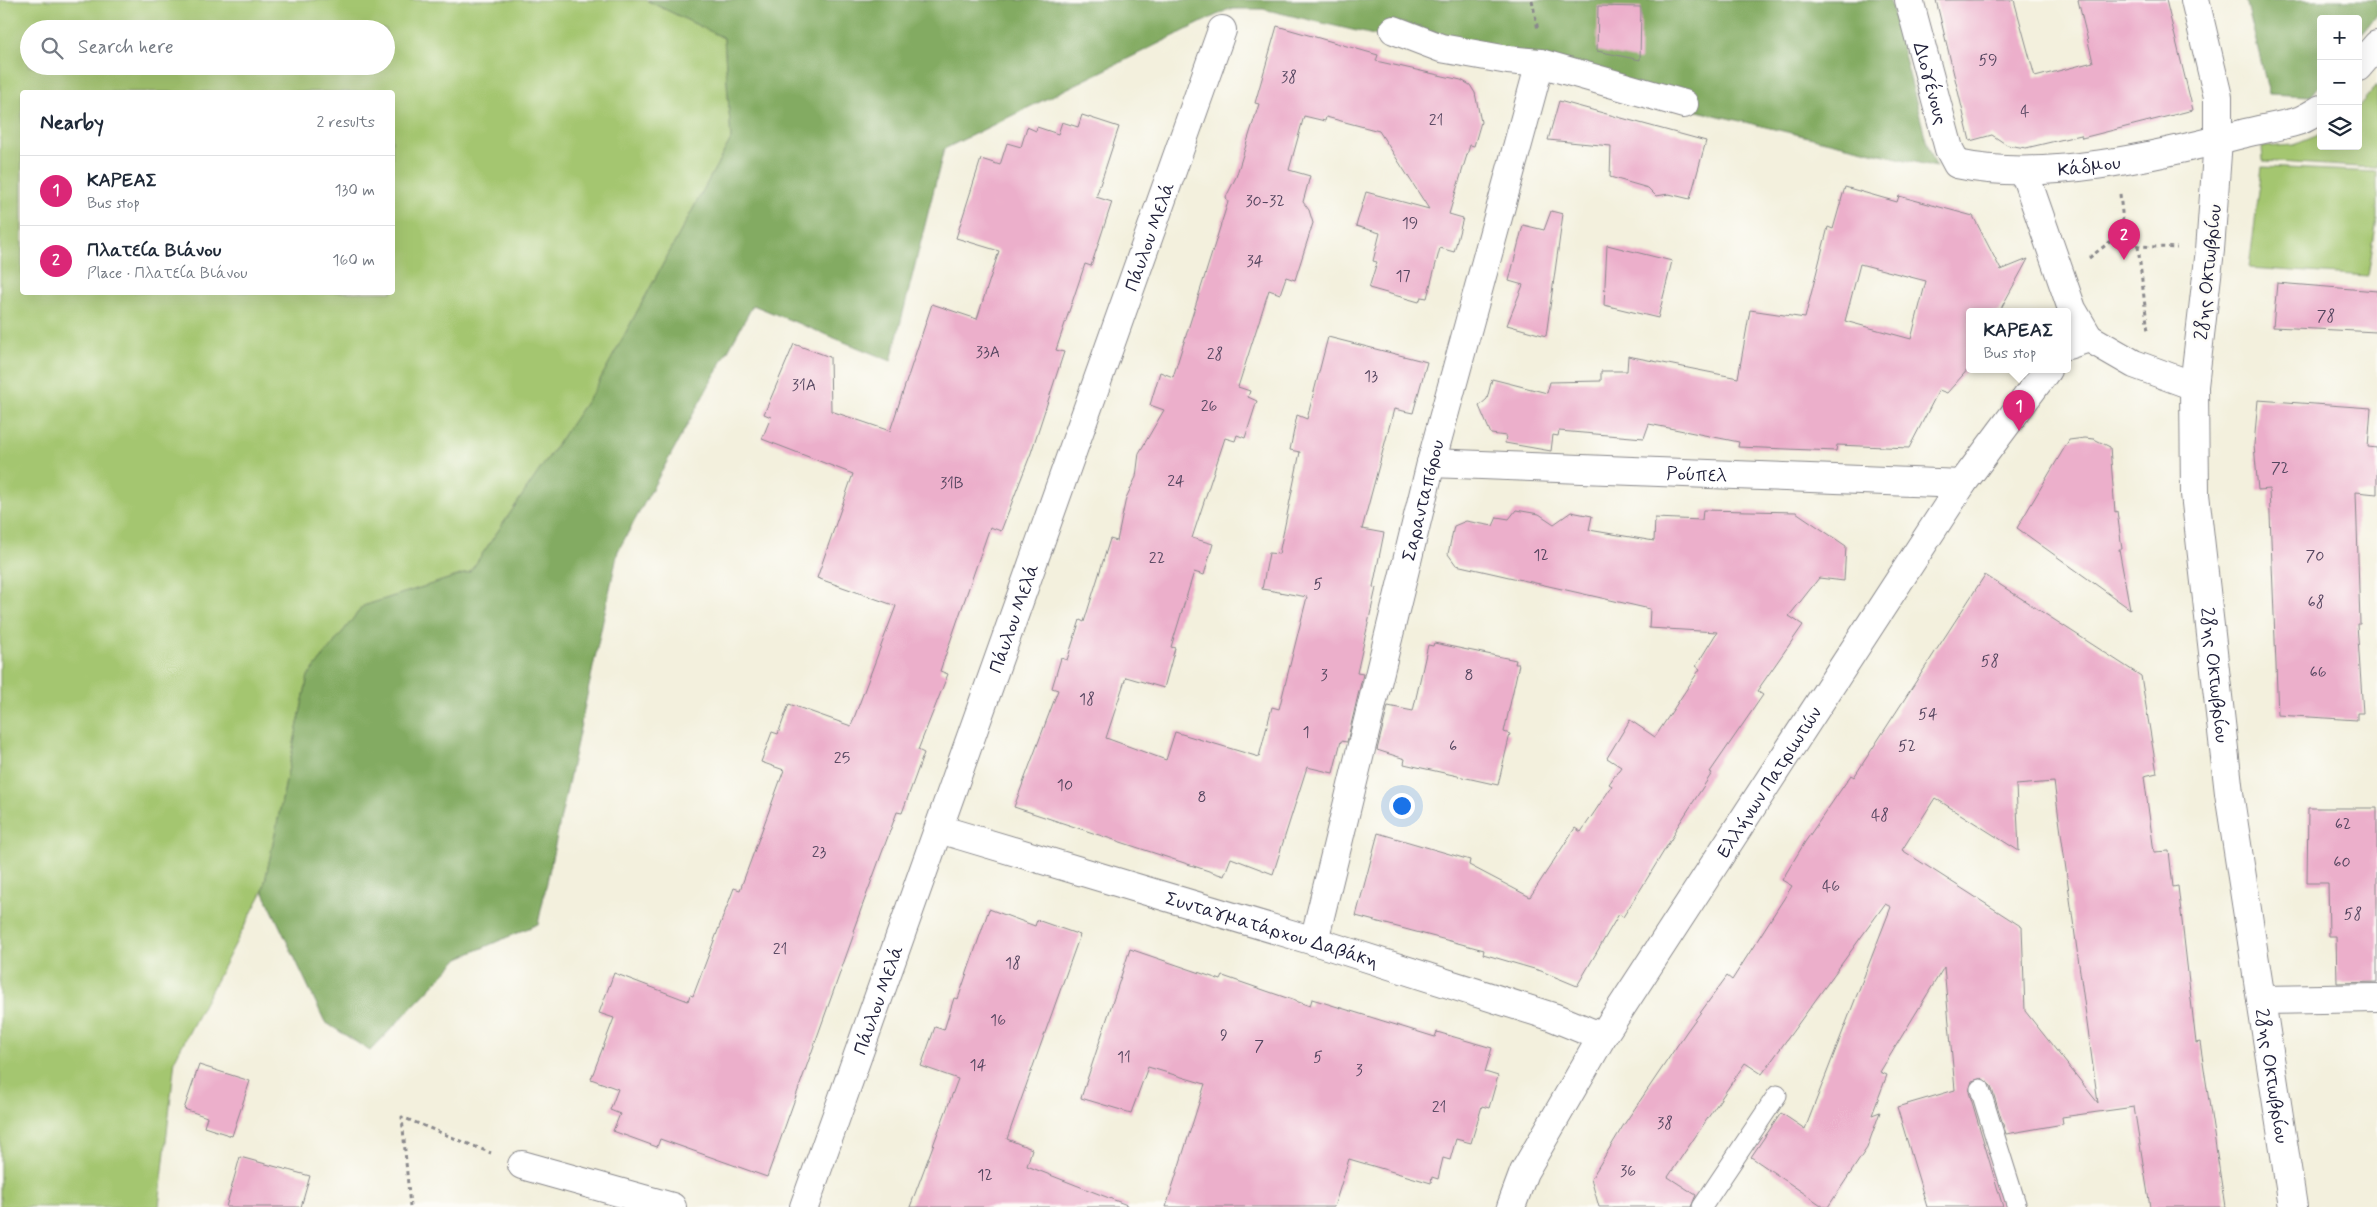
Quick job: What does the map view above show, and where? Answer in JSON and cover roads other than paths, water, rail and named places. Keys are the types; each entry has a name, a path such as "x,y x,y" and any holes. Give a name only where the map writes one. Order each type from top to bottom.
{"street":[{"name":"Διογένους","path":"1909,0 1949,149 1957,164"},
{"name":"28ης Οκτωβρίου","path":"2195,0 2218,97 2218,140 2210,250 2194,386 2195,494 2229,793 2293,1207"},
{"name":"Πάυλου Μελά","path":"804,1207 1222,30"},
{"path":"1394,30 1441,48 1508,60 1540,63 1684,104"},
{"path":"2362,62 2377,45"},
{"name":"Σαρανταπόρου","path":"1314,941 1431,463 1540,63"},
{"name":"Κάδμου","path":"1957,164 1983,170 2024,171 2115,162 2300,121 2317,111"},
{"path":"2024,171 2072,309 2078,341 2194,386"},
{"name":"Ελλήνων Πατριωτών","path":"1512,1207 1524,1172 1602,1036 1962,484 2044,373"},
{"name":"Ρούπελ","path":"1431,463 1962,484"},
{"name":"Συνταγματάρχου Δαβάκη","path":"939,829 1314,941 1553,1017 1602,1036"},
{"path":"2261,1000 2377,998"},
{"path":"522,1165 672,1207"}],"lane":[{"path":"1980,1089 2018,1207"},
{"path":"1702,1207 1777,1095"}],"place":[{"name":"Πλατεία Βιάνου","path":"2124,260"},
{"name":"ΚΑΡΕΑΣ","path":"2019,431"}]}
